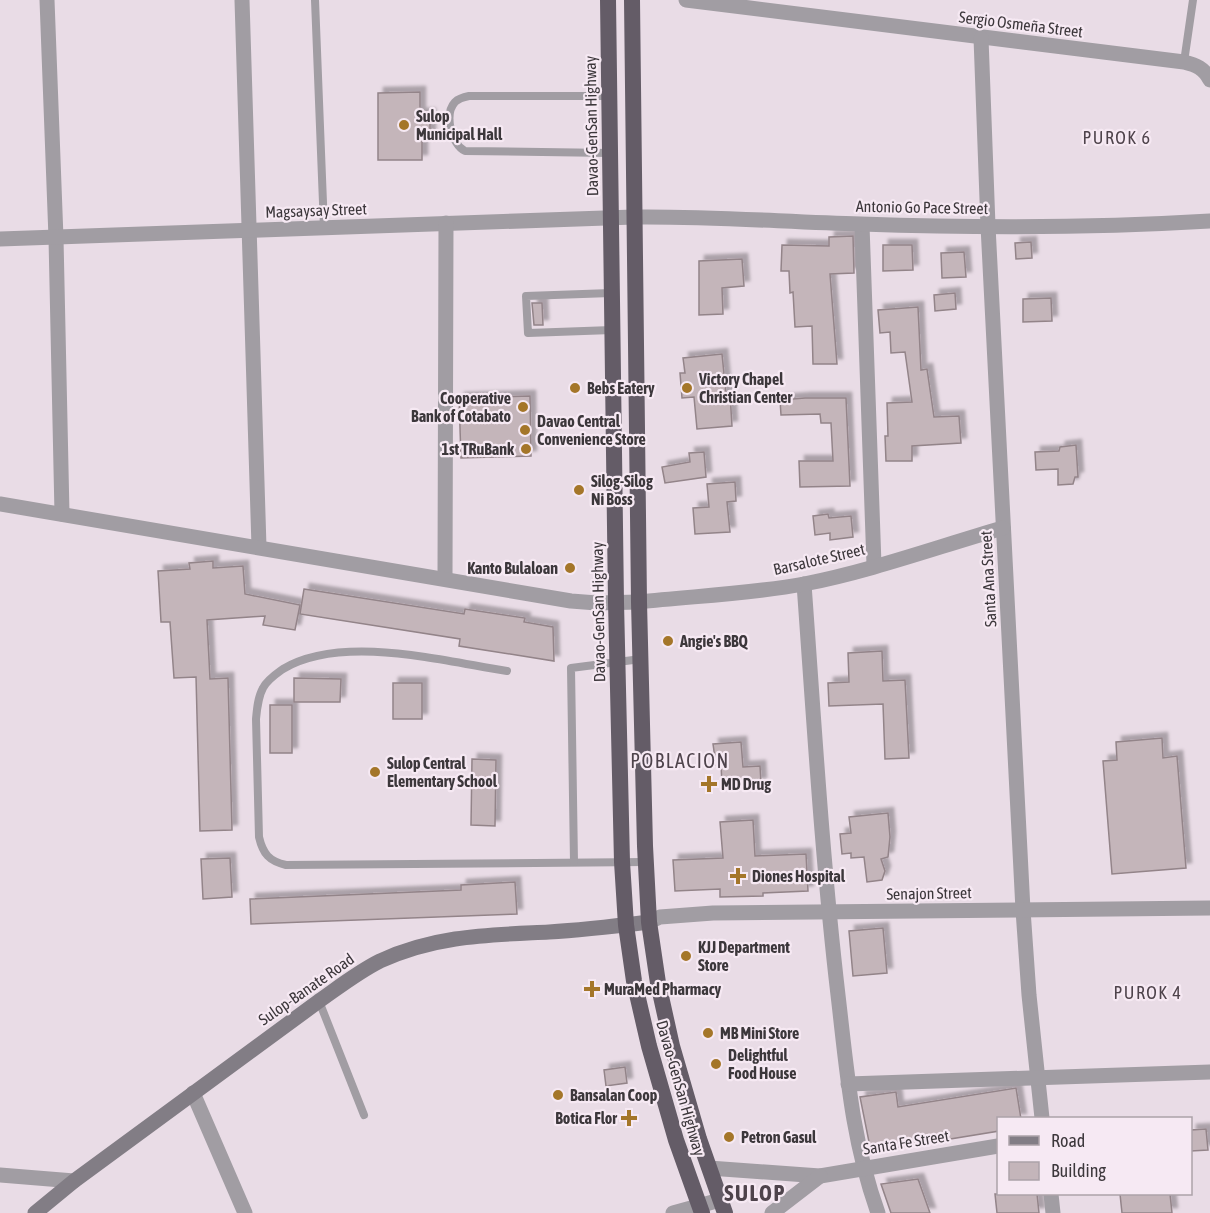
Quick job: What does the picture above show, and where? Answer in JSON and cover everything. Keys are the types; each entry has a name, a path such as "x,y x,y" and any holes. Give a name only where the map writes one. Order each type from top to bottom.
{"highway":[{"name":"Davao-GenSan Highway","path":"608,0 615,602 622,862 626,925 634,981 649,1046 676,1140 700,1210"},
{"name":"Davao-GenSan Highway","path":"632,0 639,602 645,862 649,922 658,983 672,1046 723,1207"}],"main road":[{"name":"Sulop-Banate Road","path":"35,1213 74,1181 357,973 381,961 440,941 488,934 561,931 649,922"}],"street":[{"path":"47,0 56,238 62,514"},
{"path":"242,0 259,547"},
{"name":"Sergio Osmeña Street","path":"686,0 1184,62 1196,65 1208,76"},
{"name":"Santa Ana Street","path":"981,38 988,226 1023,910 1042,1117"},
{"name":"Magsaysay Street","path":"0,239 634,218"},
{"name":"Antonio Go Pace Street","path":"634,218 699,218 862,225 988,226 1139,225 1210,221"},
{"path":"445,578 446,223"},
{"path":"862,225 874,565"},
{"name":"Barsalote Street","path":"0,504 571,601 639,602 766,590 804,584 1003,528"},
{"path":"804,584 828,913 848,1084 854,1128 863,1167 878,1213"},
{"name":"Senajon Street","path":"649,922 660,917 692,914 1210,908"},
{"path":"848,1084 1210,1072"},
{"path":"193,1093 245,1213"},
{"name":"Santa Fe Street","path":"709,1168 820,1176 997,1146"},
{"path":"0,1175 74,1181"},
{"name":"Santa Fe Street","path":"772,1213 820,1176"},
{"path":"1051,1195 1053,1213"},
{"path":"672,1213 723,1207"}],"lane":[{"path":"315,0 324,228"},
{"path":"1184,62 1193,0"},
{"path":"608,96 469,96 456,102 452,108 451,124 456,144 465,151 610,153"},
{"path":"611,293 526,296 528,333 612,330"},
{"path":"507,671 392,653 362,652 315,657 292,664 275,674 263,686 256,719 259,837 267,857 275,862 286,864 645,862"},
{"path":"574,862 571,668 641,659"},
{"path":"319,1001 364,1115"}],"building":[{"name":"Sulop Municipal Hall","path":"420,92 420,114 430,114 430,136 422,136 422,160 378,160 378,93"},
{"path":"853,236 854,273 830,274 837,364 813,364 812,326 795,327 789,271 781,271 782,245 829,246 829,237"},
{"path":"1031,242 1032,258 1016,259 1015,243"},
{"path":"883,245 912,245 913,270 883,271"},
{"path":"964,252 966,277 942,278 941,253"},
{"path":"742,259 744,286 722,288 723,314 699,315 699,261"},
{"path":"955,293 956,309 935,311 934,295"},
{"path":"1051,298 1052,321 1023,322 1023,299"},
{"path":"532,303 542,303 543,325 534,325"},
{"path":"918,307 921,370 927,369 934,417 959,416 961,443 912,446 912,461 886,461 887,403 912,402 905,352 891,353 890,332 880,333 878,310"},
{"path":"722,354 726,394 730,394 732,426 697,429 694,397 682,398 680,373 685,373 683,358"},
{"path":"530,396 531,456 461,458 459,398"},
{"path":"846,398 850,486 800,487 799,461 833,461 831,423 821,423 820,414 781,415 780,400"},
{"path":"1076,445 1078,477 1075,477 1073,484 1058,485 1058,469 1036,470 1035,452 1059,451 1060,447"},
{"path":"704,452 706,477 665,483 662,467 690,462 689,453"},
{"path":"735,482 736,501 727,502 730,532 695,534 693,508 709,507 707,484"},
{"path":"828,514 829,518 851,516 853,537 830,540 830,533 815,535 813,516"},
{"path":"213,561 213,568 243,566 245,594 300,605 295,630 263,625 265,616 207,620 210,679 228,678 232,830 200,831 196,677 174,678 170,622 161,622 158,571 190,569 189,563"},
{"path":"304,589 464,614 465,609 525,618 524,622 553,627 554,661 459,646 460,639 300,614"},
{"path":"882,651 883,681 905,680 909,758 885,759 883,704 829,706 828,683 849,682 848,653"},
{"path":"294,678 341,679 340,702 294,702"},
{"path":"393,683 422,683 422,719 393,719"},
{"path":"270,705 292,705 292,753 270,753"},
{"path":"1162,738 1163,758 1177,756 1186,868 1112,874 1103,761 1117,760 1116,742"},
{"path":"741,742 743,767 760,766 761,783 722,785 721,764 716,765 713,744"},
{"path":"472,759 496,760 495,826 471,825"},
{"path":"888,813 890,837 888,857 881,859 885,871 882,880 867,882 864,857 851,858 851,853 842,854 840,834 851,833 849,817"},
{"name":"Diones Hospital","path":"753,820 755,856 806,854 808,891 763,893 763,896 720,897 720,889 675,891 673,860 723,858 720,822"},
{"path":"230,858 232,897 203,899 201,859"},
{"path":"515,882 517,914 251,924 250,899 461,890 461,885"},
{"path":"883,928 887,973 853,976 849,931"},
{"path":"625,1067 627,1083 606,1086 604,1070"},
{"path":"1016,1088 1021,1117 997,1117 997,1131 871,1152 860,1097 896,1092 898,1107"},
{"path":"1206,1129 1208,1150 1192,1151 1192,1130"},
{"path":"918,1179 930,1213 891,1213 881,1184"},
{"path":"995,1194 1037,1195 1039,1213 997,1213"},
{"path":"1120,1195 1170,1195 1172,1213 1122,1213"}],"place":[{"name":"Sulop Municipal Hall","path":"404,125"},
{"name":"Bebs Eatery","path":"575,388"},
{"name":"Victory Chapel Christian Center","path":"687,388"},
{"name":"Cooperative Bank of Cotabato","path":"523,407"},
{"name":"Davao Central Convenience Store","path":"525,430"},
{"name":"1st TRuBank","path":"526,449"},
{"name":"Silog-Silog Ni Boss","path":"579,490"},
{"name":"Kanto Bulaloan","path":"570,568"},
{"name":"Angie's BBQ","path":"668,641"},
{"name":"Sulop Central Elementary School","path":"375,772"},
{"name":"MD Drug","path":"709,784"},
{"name":"Diones Hospital","path":"738,876"},
{"name":"KJJ Department Store","path":"686,956"},
{"name":"MuraMed Pharmacy","path":"592,989"},
{"name":"MB Mini Store","path":"708,1033"},
{"name":"Delightful Food House","path":"716,1064"},
{"name":"Bansalan Coop","path":"558,1095"},
{"name":"Botica Flor","path":"629,1118"},
{"name":"Petron Gasul","path":"729,1137"}],"district":[{"name":"PUROK 6","path":"1117,138"},
{"name":"POBLACION","path":"680,761"},
{"name":"PUROK 4","path":"1148,993"},
{"name":"SULOP","path":"755,1193"}]}
